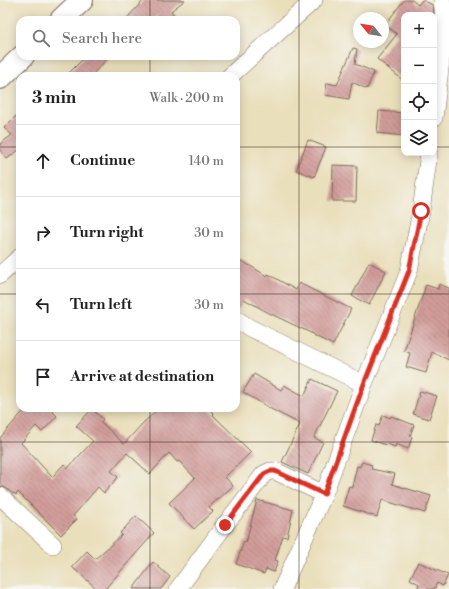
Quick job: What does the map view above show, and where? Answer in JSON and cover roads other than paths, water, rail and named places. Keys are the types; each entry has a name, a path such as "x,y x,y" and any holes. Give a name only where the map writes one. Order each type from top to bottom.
{"street":[{"path":"65,16 82,0"},
{"path":"234,72 314,0"},
{"path":"437,93 445,28 442,0"},
{"path":"0,78 19,60"},
{"path":"282,589 324,494 364,384 409,271 421,211 429,156"},
{"path":"0,275 16,261"},
{"path":"240,322 364,384"},
{"path":"178,589 264,474 270,471 275,471 324,494"},
{"path":"0,496 53,545"}]}
